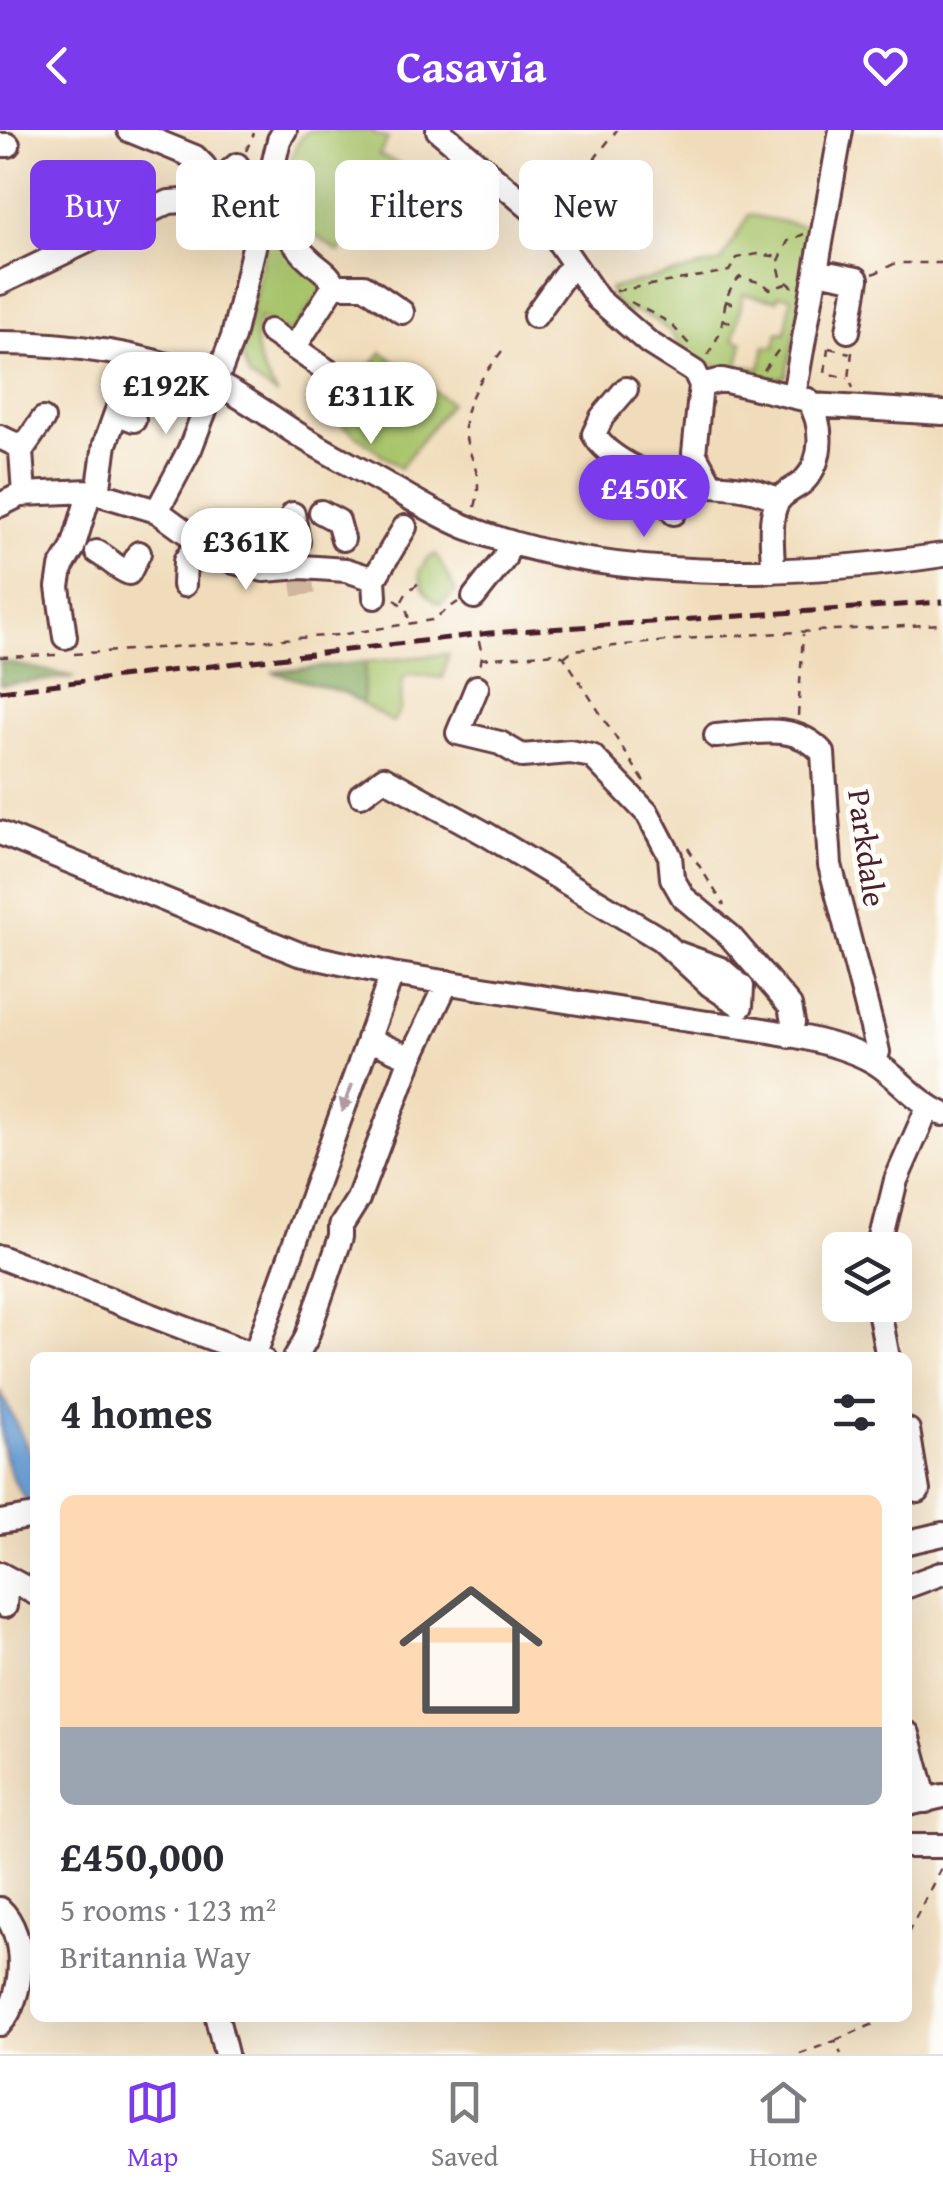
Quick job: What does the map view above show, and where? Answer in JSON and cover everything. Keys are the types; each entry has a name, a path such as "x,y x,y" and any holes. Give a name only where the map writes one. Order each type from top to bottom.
{"street":[{"path":"129,130 197,160"},
{"path":"438,130 519,199"},
{"path":"773,570 778,500 804,480 816,460 820,425 803,400 804,345 842,130"},
{"path":"274,160 280,133"},
{"path":"0,284 176,200"},
{"path":"157,511 190,449 233,337 253,250"},
{"path":"301,250 328,274 337,292"},
{"path":"564,250 598,300 649,344 707,384"},
{"path":"534,316 565,274 575,267"},
{"path":"818,271 857,279 850,342"},
{"path":"294,348 337,292 364,286 402,312"},
{"path":"270,332 348,386"},
{"path":"0,343 87,350 172,367 216,383 336,458 466,527 510,542 650,568 773,570 878,565 943,555"},
{"path":"707,384 722,380 803,400 943,414"},
{"path":"674,512 693,483 694,453 707,384"},
{"path":"626,389 602,416 594,434 599,444 623,461 669,481 750,488 778,500"},
{"path":"64,637 58,587 61,568 86,548 94,492 116,413 134,420"},
{"path":"24,494 23,448 43,419"},
{"path":"0,437 23,448"},
{"path":"0,505 24,494 94,492 157,511 234,562 264,570 345,554"},
{"path":"321,512 338,521 345,554 375,590 405,527"},
{"path":"292,514 300,562"},
{"path":"474,597 504,559 510,542"},
{"path":"184,585 185,562 213,546"},
{"path":"86,548 129,572 139,553"},
{"path":"476,687 458,733 500,743 522,756 570,752 592,756 648,814 670,856 672,878 683,897 729,935 790,1006 794,1022 790,1036"},
{"path":"716,736 794,732"},
{"name":"Parkdale","path":"794,732 811,740 823,752 830,865 876,1043 874,1062"},
{"path":"361,795 384,778 486,834 660,939 676,953 720,969 742,987 741,1006 760,1028"},
{"path":"0,833 299,954 392,974 760,1028 874,1062 936,1110 896,1180 883,1232"},
{"path":"260,1352 392,974"},
{"path":"298,1352 342,1236 341,1226 358,1199 411,1058 447,982"},
{"path":"368,1039 411,1058"},
{"path":"0,1258 248,1352"},
{"path":"881,1322 887,1352"},
{"path":"912,1454 918,1491"},
{"path":"1,1525 30,1517"},
{"path":"912,1541 943,1534"},
{"path":"912,1585 943,1573"},
{"path":"4,1576 30,1590"},
{"path":"4,1576 5,1606"},
{"path":"912,1749 926,1800"},
{"path":"912,1846 943,1846"},
{"path":"0,1909 12,1920 20,1961 13,2010 0,2024"},
{"path":"218,2022 226,2054"}],"path":[{"path":"595,160 616,130"},
{"path":"812,295 787,284 781,277 780,257 794,236 824,236"},
{"path":"693,348 670,324 612,292 728,270 737,258 758,254 780,257"},
{"path":"857,279 896,263 943,264"},
{"path":"707,384 705,361 720,332 724,301 731,285 740,277 770,289"},
{"path":"770,289 787,284"},
{"path":"768,298 770,289"},
{"path":"724,301 740,306"},
{"path":"722,320 736,325"},
{"path":"758,386 760,375 780,344 828,348 850,342 849,379 860,408"},
{"path":"466,527 476,504 479,478 464,421 482,376 504,348"},
{"path":"828,348 825,373 849,379"},
{"path":"402,603 407,592 420,583"},
{"path":"375,590 402,603 409,623"},
{"path":"0,657 340,635 432,620 464,598 474,597"},
{"path":"564,657 572,650 943,624"},
{"path":"794,732 803,632"},
{"path":"476,687 482,656 479,641"},
{"path":"912,1926 943,1864"},
{"path":"800,2054 876,2022"},
{"path":"834,2040 841,2054"}],"green space":[{"path":"309,130 375,130 374,134 388,139 379,155 390,160 335,160 335,249 315,235 315,160 291,160"},
{"path":"749,215 815,228 786,376 749,376 685,354 669,331 643,315 626,312 613,301 609,289 721,262","holes":["743,294 777,300 779,295 792,297 785,333 778,332 775,347 765,346 760,369 738,365 743,342 734,340"]},
{"path":"264,250 294,250 324,281 323,290 291,334 259,318 258,358 278,395 249,377 242,358"},
{"path":"382,352 450,403 400,468 332,417"},
{"path":"436,554 456,592 441,604 425,591 419,571"},
{"path":"448,654 443,678 411,674 403,678 400,711 393,722 362,704 366,662"},
{"path":"0,661 75,677 0,685"},
{"path":"366,662 362,704 345,693 272,672"}],"water":[{"path":"0,1391 30,1453 30,1503 12,1477 2,1436"}],"tunnel":[{"path":"224,542 231,531"},
{"path":"302,581 304,595"}],"railway":[{"path":"0,691 490,633 943,602"}]}
